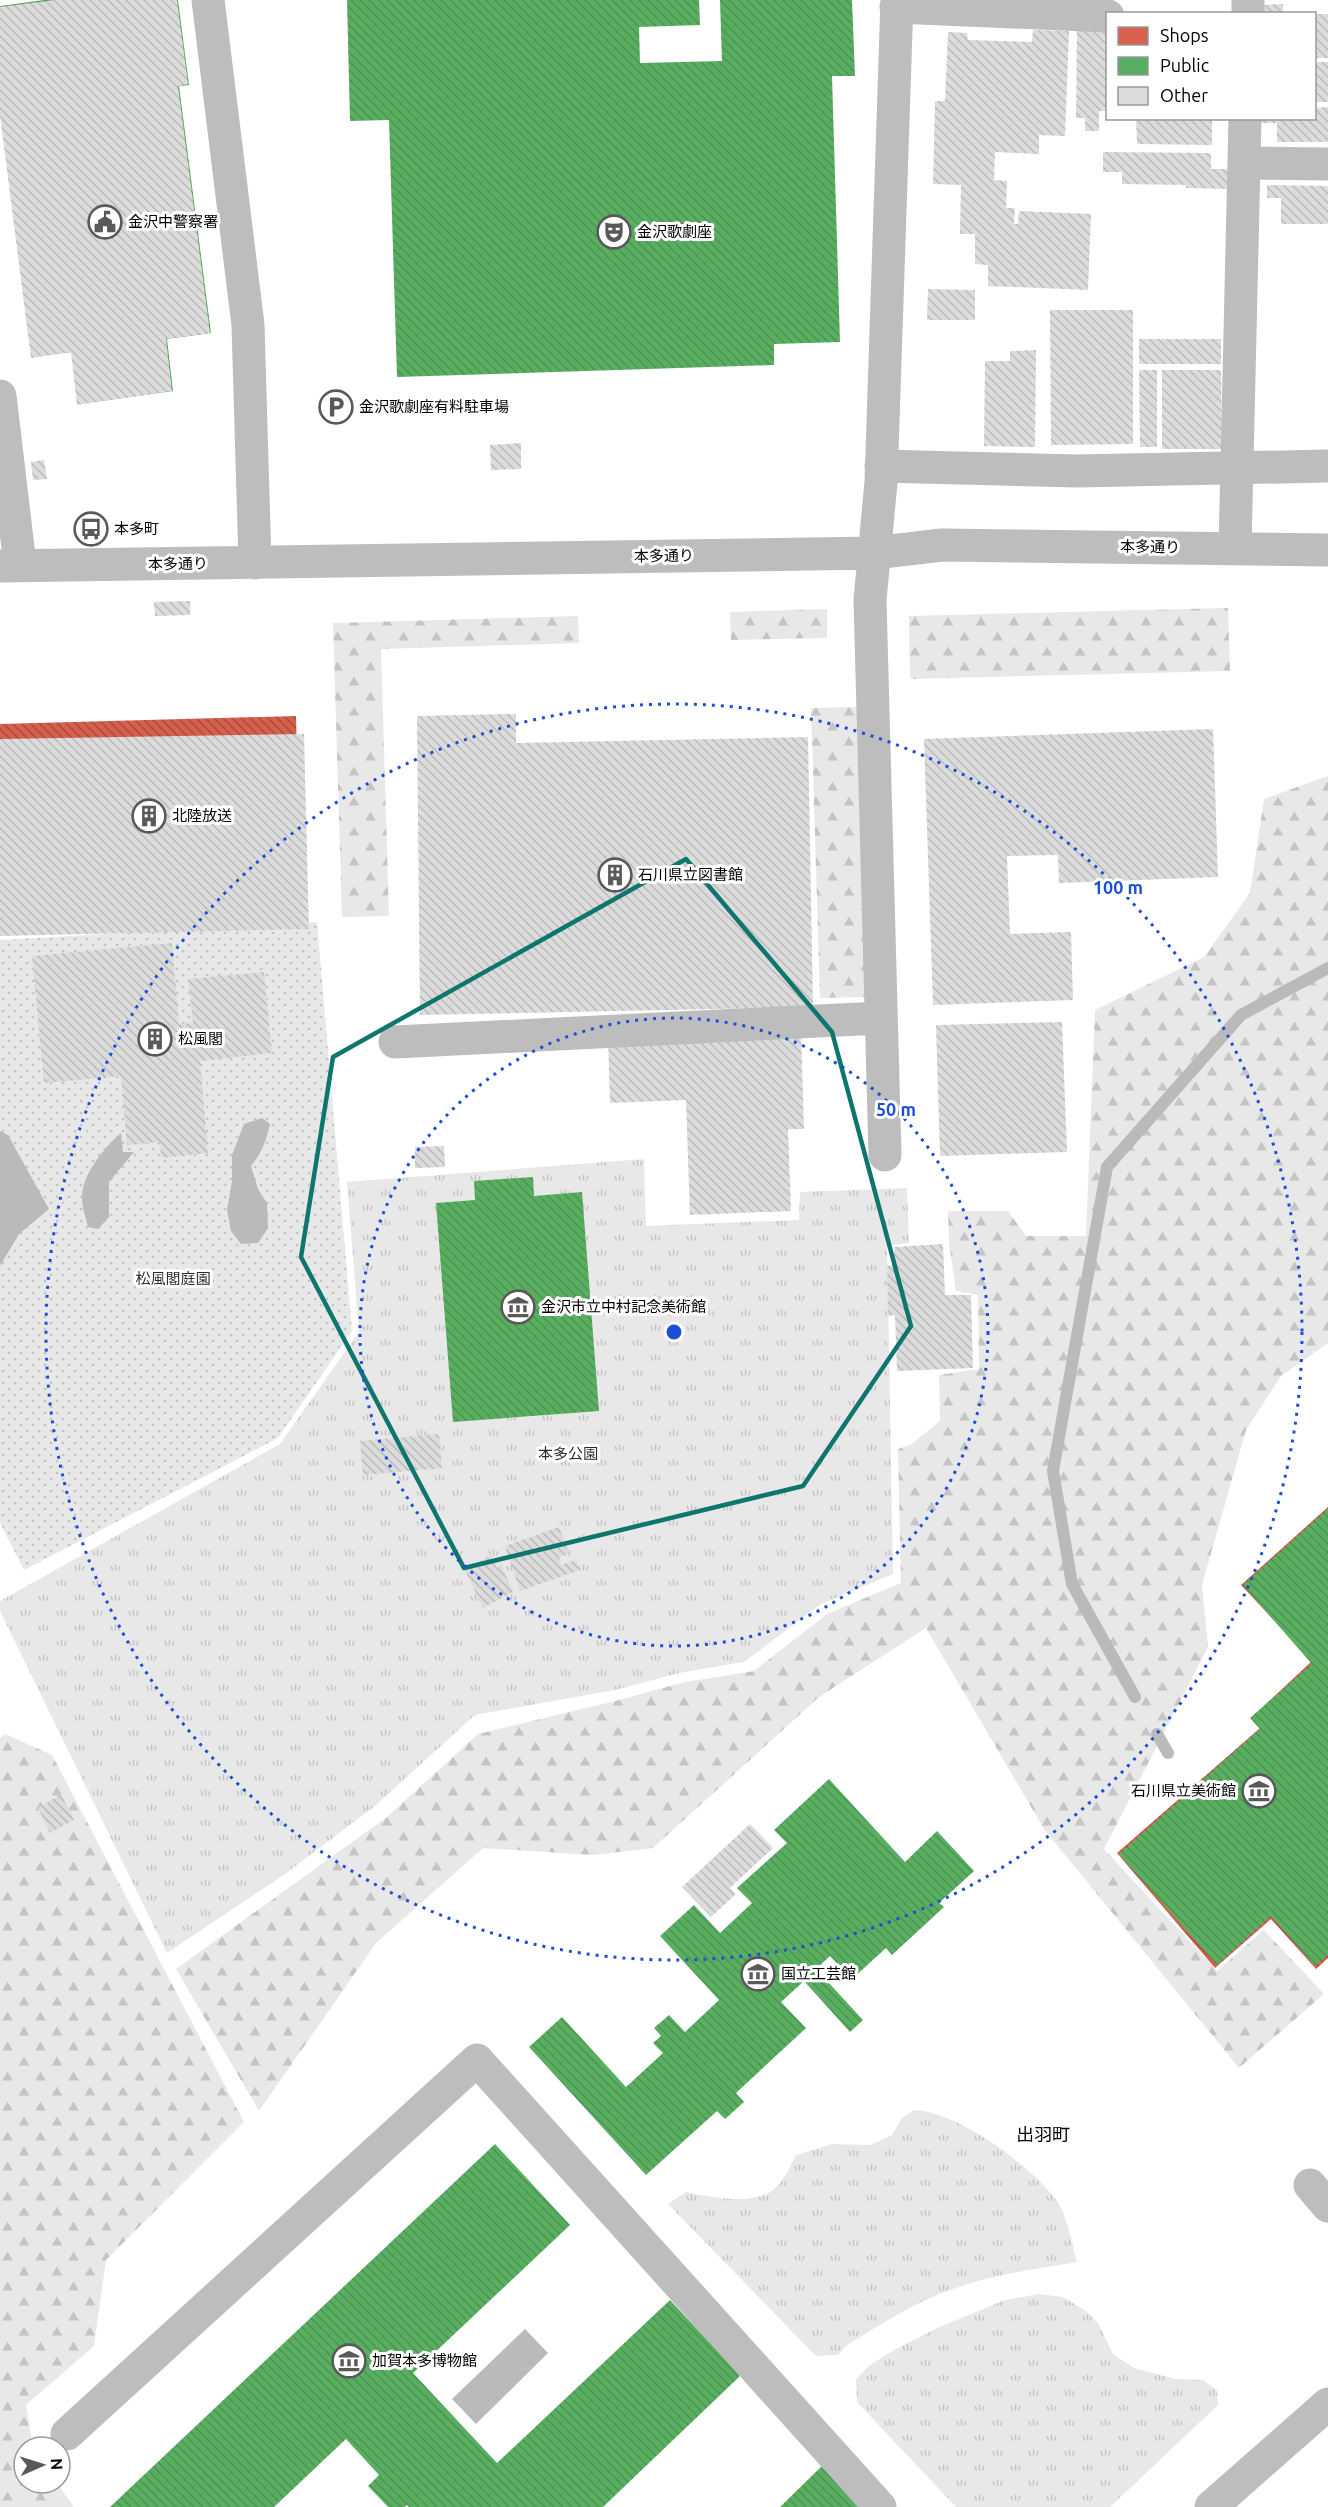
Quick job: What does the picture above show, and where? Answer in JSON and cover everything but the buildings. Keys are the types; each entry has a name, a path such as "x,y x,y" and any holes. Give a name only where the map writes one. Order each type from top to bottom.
{"street":[{"path":"208,0 248,325 255,563"},
{"path":"885,1155 870,600 881,482 896,4 1106,16"},
{"path":"1235,548 1245,120"},
{"path":"1244,163 1328,164"},
{"path":"0,396 10,565"},
{"path":"881,466 1077,471 1328,466"},
{"name":"本多通り","path":"10,565 874,553 942,545 1328,550"},
{"path":"395,1042 880,1018"},
{"path":"67,2434 477,2060 880,2507"},
{"path":"1211,2507 1328,2404"}],"highlighted area":[{"path":"686,859 832,1032 911,1326 803,1486 464,1568 301,1257 333,1057"}],"green space":[{"path":"1228,608 1230,671 910,679 909,616"},
{"path":"827,609 827,638 731,640 730,612"},
{"path":"578,616 579,643 381,649 389,916 342,917 333,623"},
{"path":"858,707 867,997 820,998 811,708"},
{"path":"1328,776 1328,1343 1281,1376 1246,1430 1202,1585 1208,1647 1104,1849 1217,1971 1264,1930 1324,1994 1239,2068 1044,1829 926,1628 819,1697 653,1848 593,1855 483,1848 376,1943 259,2111 176,1969 387,1817 478,1734 685,1682 754,1671 827,1614 901,1583 898,1449 912,1444 940,1421 939,1375 979,1369 978,1295 956,1291 949,1243 948,1211 1008,1211 1026,1236 1086,1236 1095,1010 1204,957 1250,893 1264,799"},
{"name":"松風閣庭園","path":"317,922 352,1331 278,1438 24,1570 0,1523 0,940"},
{"name":"本多公園","path":"644,1159 646,1226 799,1220 800,1192 907,1188 909,1243 887,1246 893,1574 821,1604 744,1662 679,1673 615,1690 475,1715 375,1806 285,1874 167,1953 0,1611 0,1601 280,1444 359,1332 347,1182"},
{"path":"5,1734 52,1755 244,2122 106,2260 94,2346 26,2405 31,2435 12,2435 12,2495 66,2495 74,2507 0,2507 0,1738"},
{"path":"914,2110 932,2113 972,2130 1030,2172 1061,2207 1077,2262 1000,2275 941,2293 899,2314 846,2346 838,2355 816,2356 668,2204 686,2192 731,2199 764,2195 780,2182 796,2155 832,2144 870,2145 892,2135 902,2118"},
{"path":"1039,2294 1063,2297 1086,2311 1098,2323 1113,2354 1134,2368 1175,2379 1203,2380 1217,2390 1218,2405 1110,2507 956,2507 857,2402 856,2379 870,2365 942,2326 1005,2300"}],"shaded area":[{"path":"262,1118 270,1124 263,1146 251,1166 258,1189 267,1203 268,1228 258,1243 241,1244 231,1231 227,1210 232,1181 232,1155 244,1124"},
{"path":"0,1131 8,1135 49,1209 19,1234 0,1266"},
{"path":"121,1133 123,1152 134,1152 109,1182 109,1217 98,1229 88,1227 82,1198 86,1180 101,1154"},
{"path":"525,2329 548,2353 476,2424 452,2399"}],"waterway":[{"path":"1135,1697 1072,1584 1053,1471 1107,1167 1241,1015 1328,968"},
{"path":"1157,1734 1168,1753"}],"place":[{"name":"金沢中警察署","path":"105,222"},
{"name":"金沢歌劇座","path":"614,232"},
{"name":"金沢歌劇座有料駐車場","path":"336,407"},
{"name":"本多町","path":"91,529"},
{"name":"北陸放送","path":"149,816"},
{"name":"石川県立図書館","path":"615,875"},
{"name":"松風閣","path":"155,1039"},
{"name":"金沢市立中村記念美術館","path":"518,1307"},
{"name":"石川県立美術館","path":"1259,1791"},
{"name":"国立工芸館","path":"758,1974"},
{"name":"加賀本多博物館","path":"349,2361"}],"district":[{"name":"出羽町","path":"1043,2135"}]}
